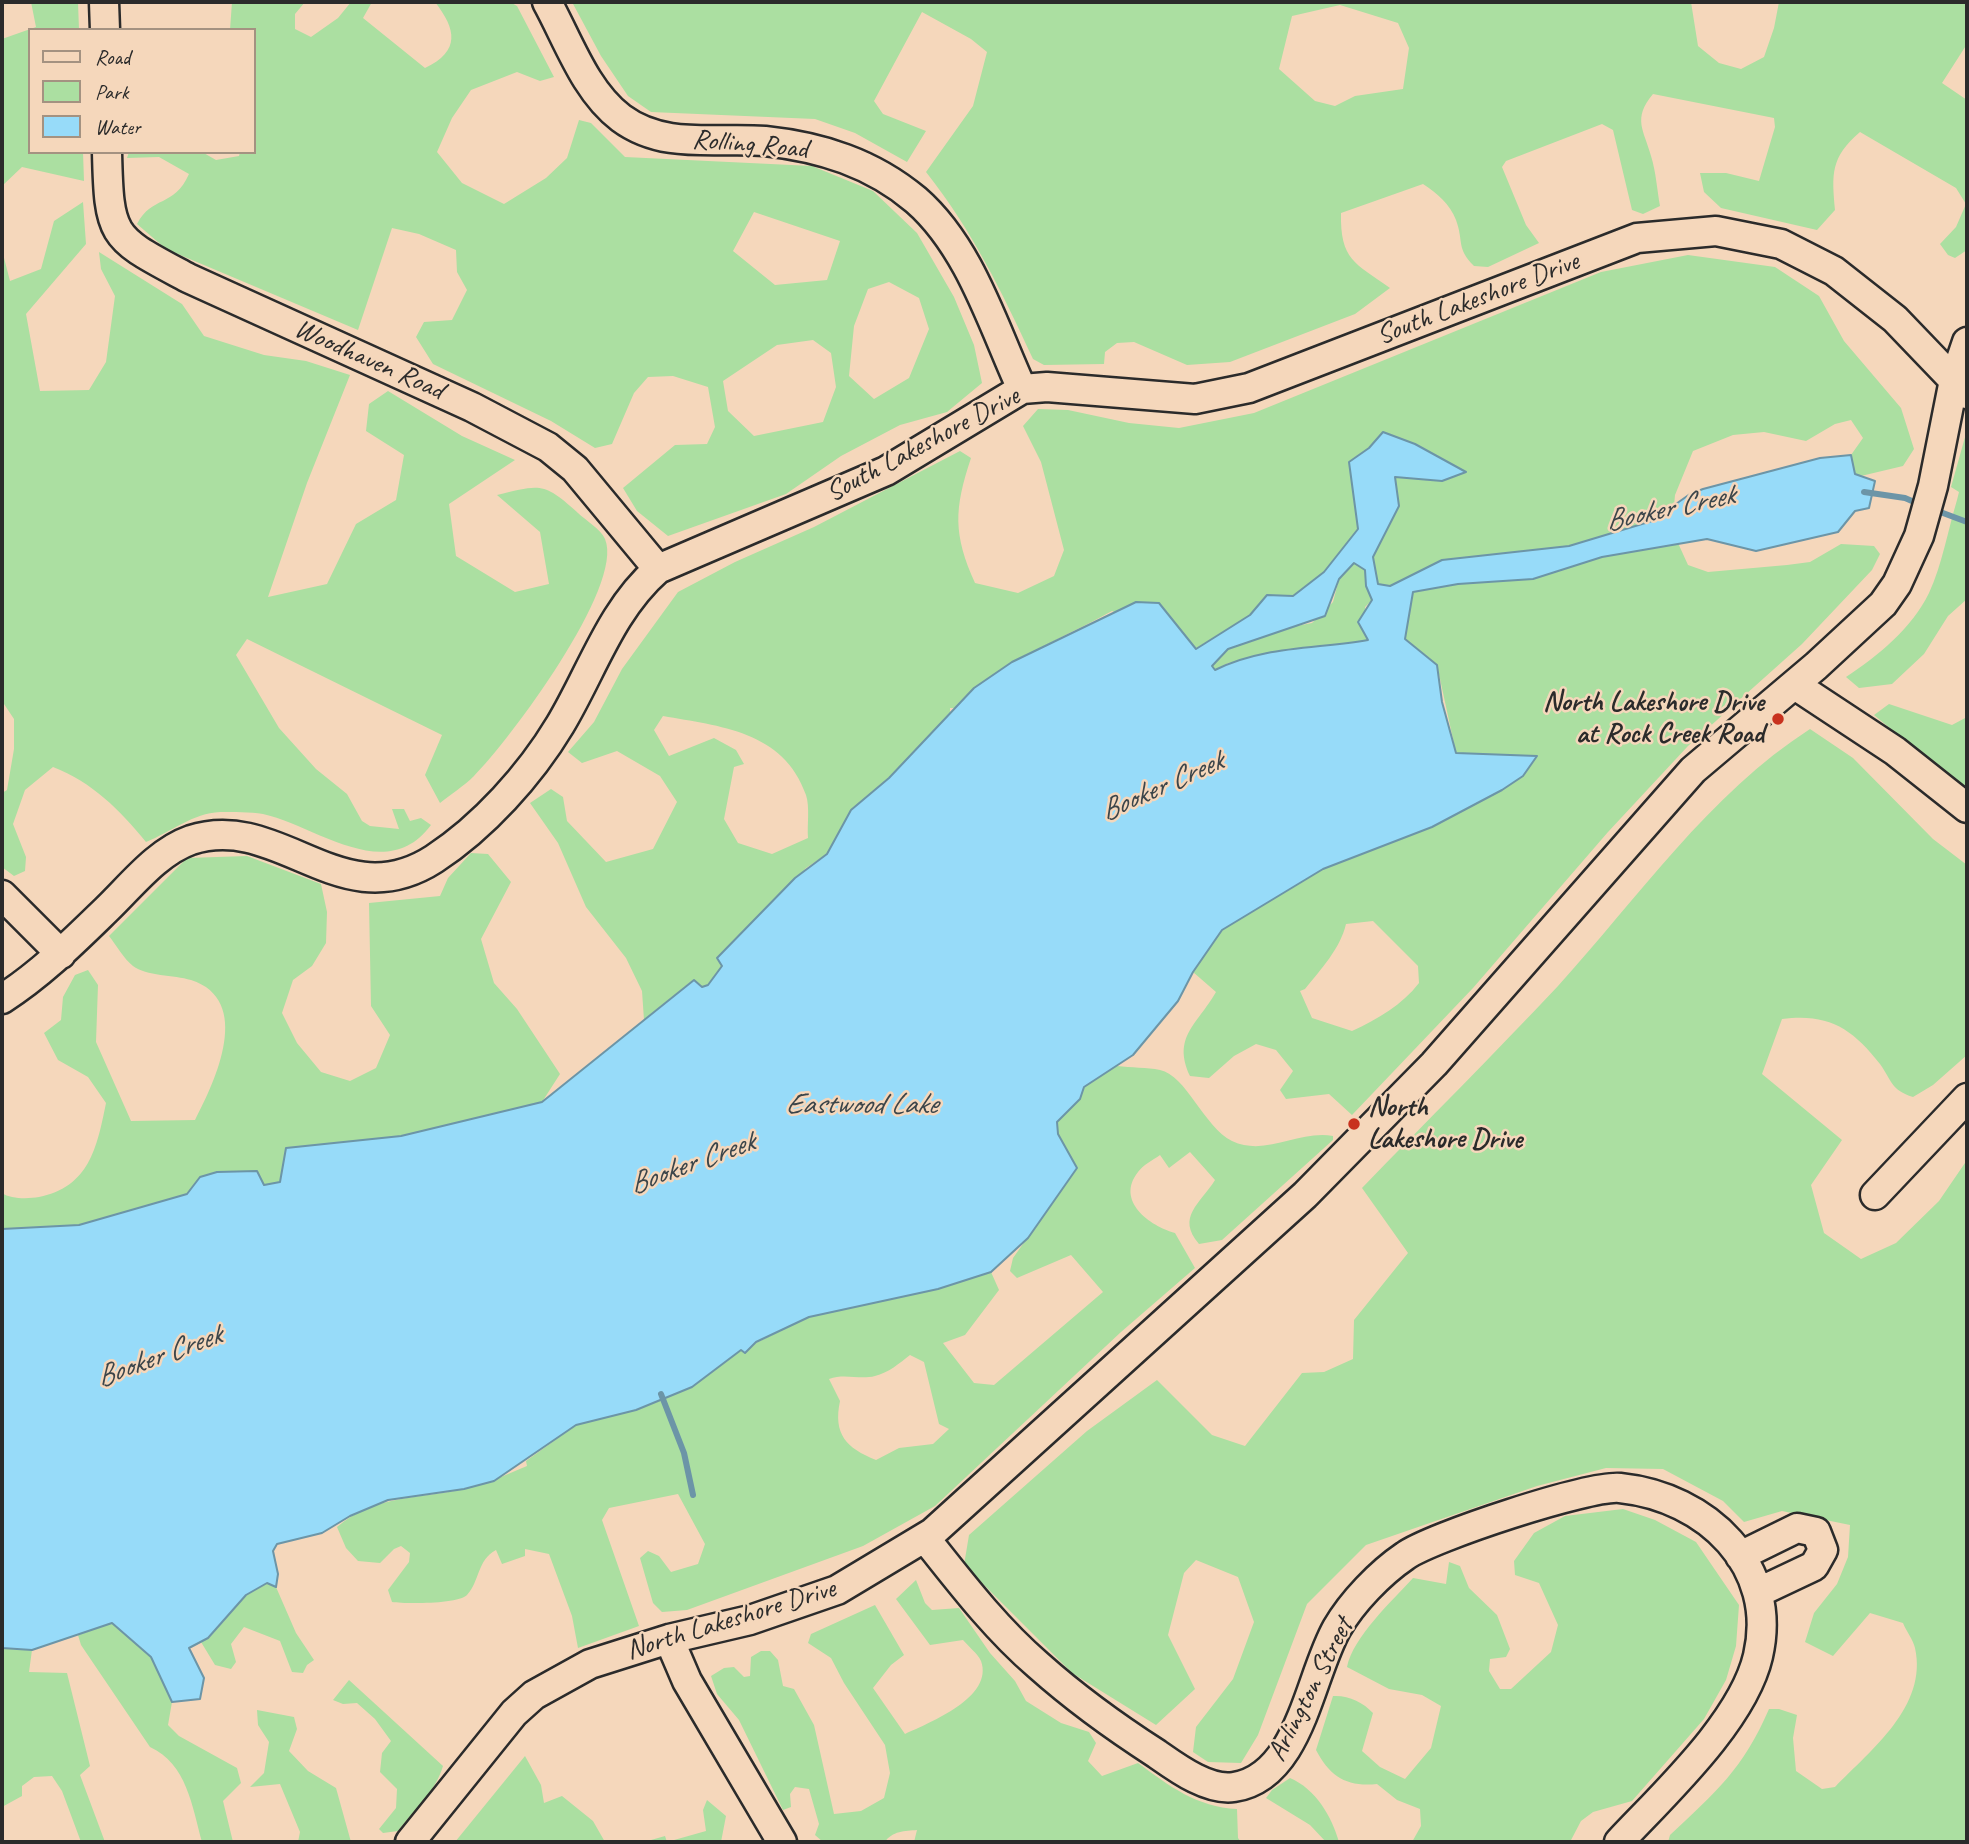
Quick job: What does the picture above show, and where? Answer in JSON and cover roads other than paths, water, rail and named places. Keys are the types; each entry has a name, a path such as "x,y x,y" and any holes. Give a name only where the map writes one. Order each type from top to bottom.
{"street":[{"path":"104,2 105,28"},
{"name":"Rolling Road","path":"547,2 600,97 621,117 641,130 663,138 764,141 847,157 884,176 917,201 944,229 963,260 1023,389"},
{"name":"Woodhaven Road","path":"107,154 108,204 113,223 122,238 188,278 472,407 548,447 575,469 658,569"},
{"name":"South Lakeshore Drive","path":"2,999 61,954 164,853 191,841 235,835 288,851 336,873 362,878 384,878 410,872 433,860 475,825 539,758 620,613 638,586 658,569 886,471 1023,389 1046,387 1195,399 1249,388 1637,238 1716,231 1781,244 1834,271 1895,319 1961,387"},
{"name":"North Lakeshore Drive","path":"410,1842 489,1741 534,1695 590,1664 669,1639 750,1620 837,1590 925,1538 1305,1195 1434,1064 1693,770 1795,685 1883,604 1897,584 1919,536 1961,387 1967,342"},
{"path":"1795,685 1895,751 1967,808"},
{"path":"2,895 61,954"},
{"path":"1875,1195 1967,1098"},
{"name":"Arlington Street","path":"925,1538 972,1597 1044,1670 1108,1722 1167,1761 1206,1783 1231,1788 1270,1770 1287,1750 1337,1628 1376,1582 1406,1554 1450,1535 1561,1499 1617,1488 1683,1505 1704,1518 1734,1544 1759,1592 1761,1636 1751,1679 1724,1725 1619,1842"},
{"path":"1740,1556 1797,1528 1816,1532 1821,1541 1823,1550 1814,1566 1759,1592"},
{"path":"669,1639 687,1681 782,1842"}],"water":[{"name":"Eastwood Lake","path":"1383,432 1415,444 1466,472 1442,481 1395,477 1399,506 1373,557 1378,584 1390,586 1442,560 1569,546 1652,521 1690,494 1703,489 1820,458 1851,455 1855,474 1875,481 1869,508 1855,511 1838,532 1756,551 1707,539 1602,557 1533,579 1458,584 1413,592 1405,639 1437,665 1442,702 1456,753 1537,756 1523,776 1502,790 1432,827 1323,869 1222,930 1193,972 1178,1001 1133,1055 1084,1087 1080,1099 1057,1122 1058,1134 1077,1168 1028,1238 991,1272 938,1289 809,1317 756,1342 745,1353 741,1350 692,1387 636,1410 576,1425 494,1481 464,1489 388,1500 350,1516 322,1533 277,1544 273,1551 278,1574 276,1587 267,1583 246,1595 208,1638 189,1648 204,1678 200,1699 172,1702 151,1657 112,1623 32,1650 2,1648 2,1229 79,1225 187,1194 200,1177 217,1172 257,1171 264,1185 280,1182 286,1148 401,1136 542,1102 694,980 702,987 708,985 722,966 717,958 795,878 827,854 851,810 889,778 974,688 1012,662 1136,602 1159,603 1196,649 1250,615 1267,595 1293,596 1324,572 1358,529 1349,462 1369,448","holes":["1354,563 1365,570 1366,586 1372,600 1358,622 1368,640 1271,652 1233,662 1215,670 1212,666 1228,649 1325,616 1339,579"]}],"waterway":[{"name":"Booker Creek","path":"1864,492 1905,498 1921,505"},
{"name":"Booker Creek","path":"1935,510 1967,522"},
{"path":"661,1394 684,1453 693,1495"}],"place":[{"name":"North Lakeshore Drive at Rock Creek Road","path":"1778,719"},
{"name":"North Lakeshore Drive","path":"1354,1124"}]}
